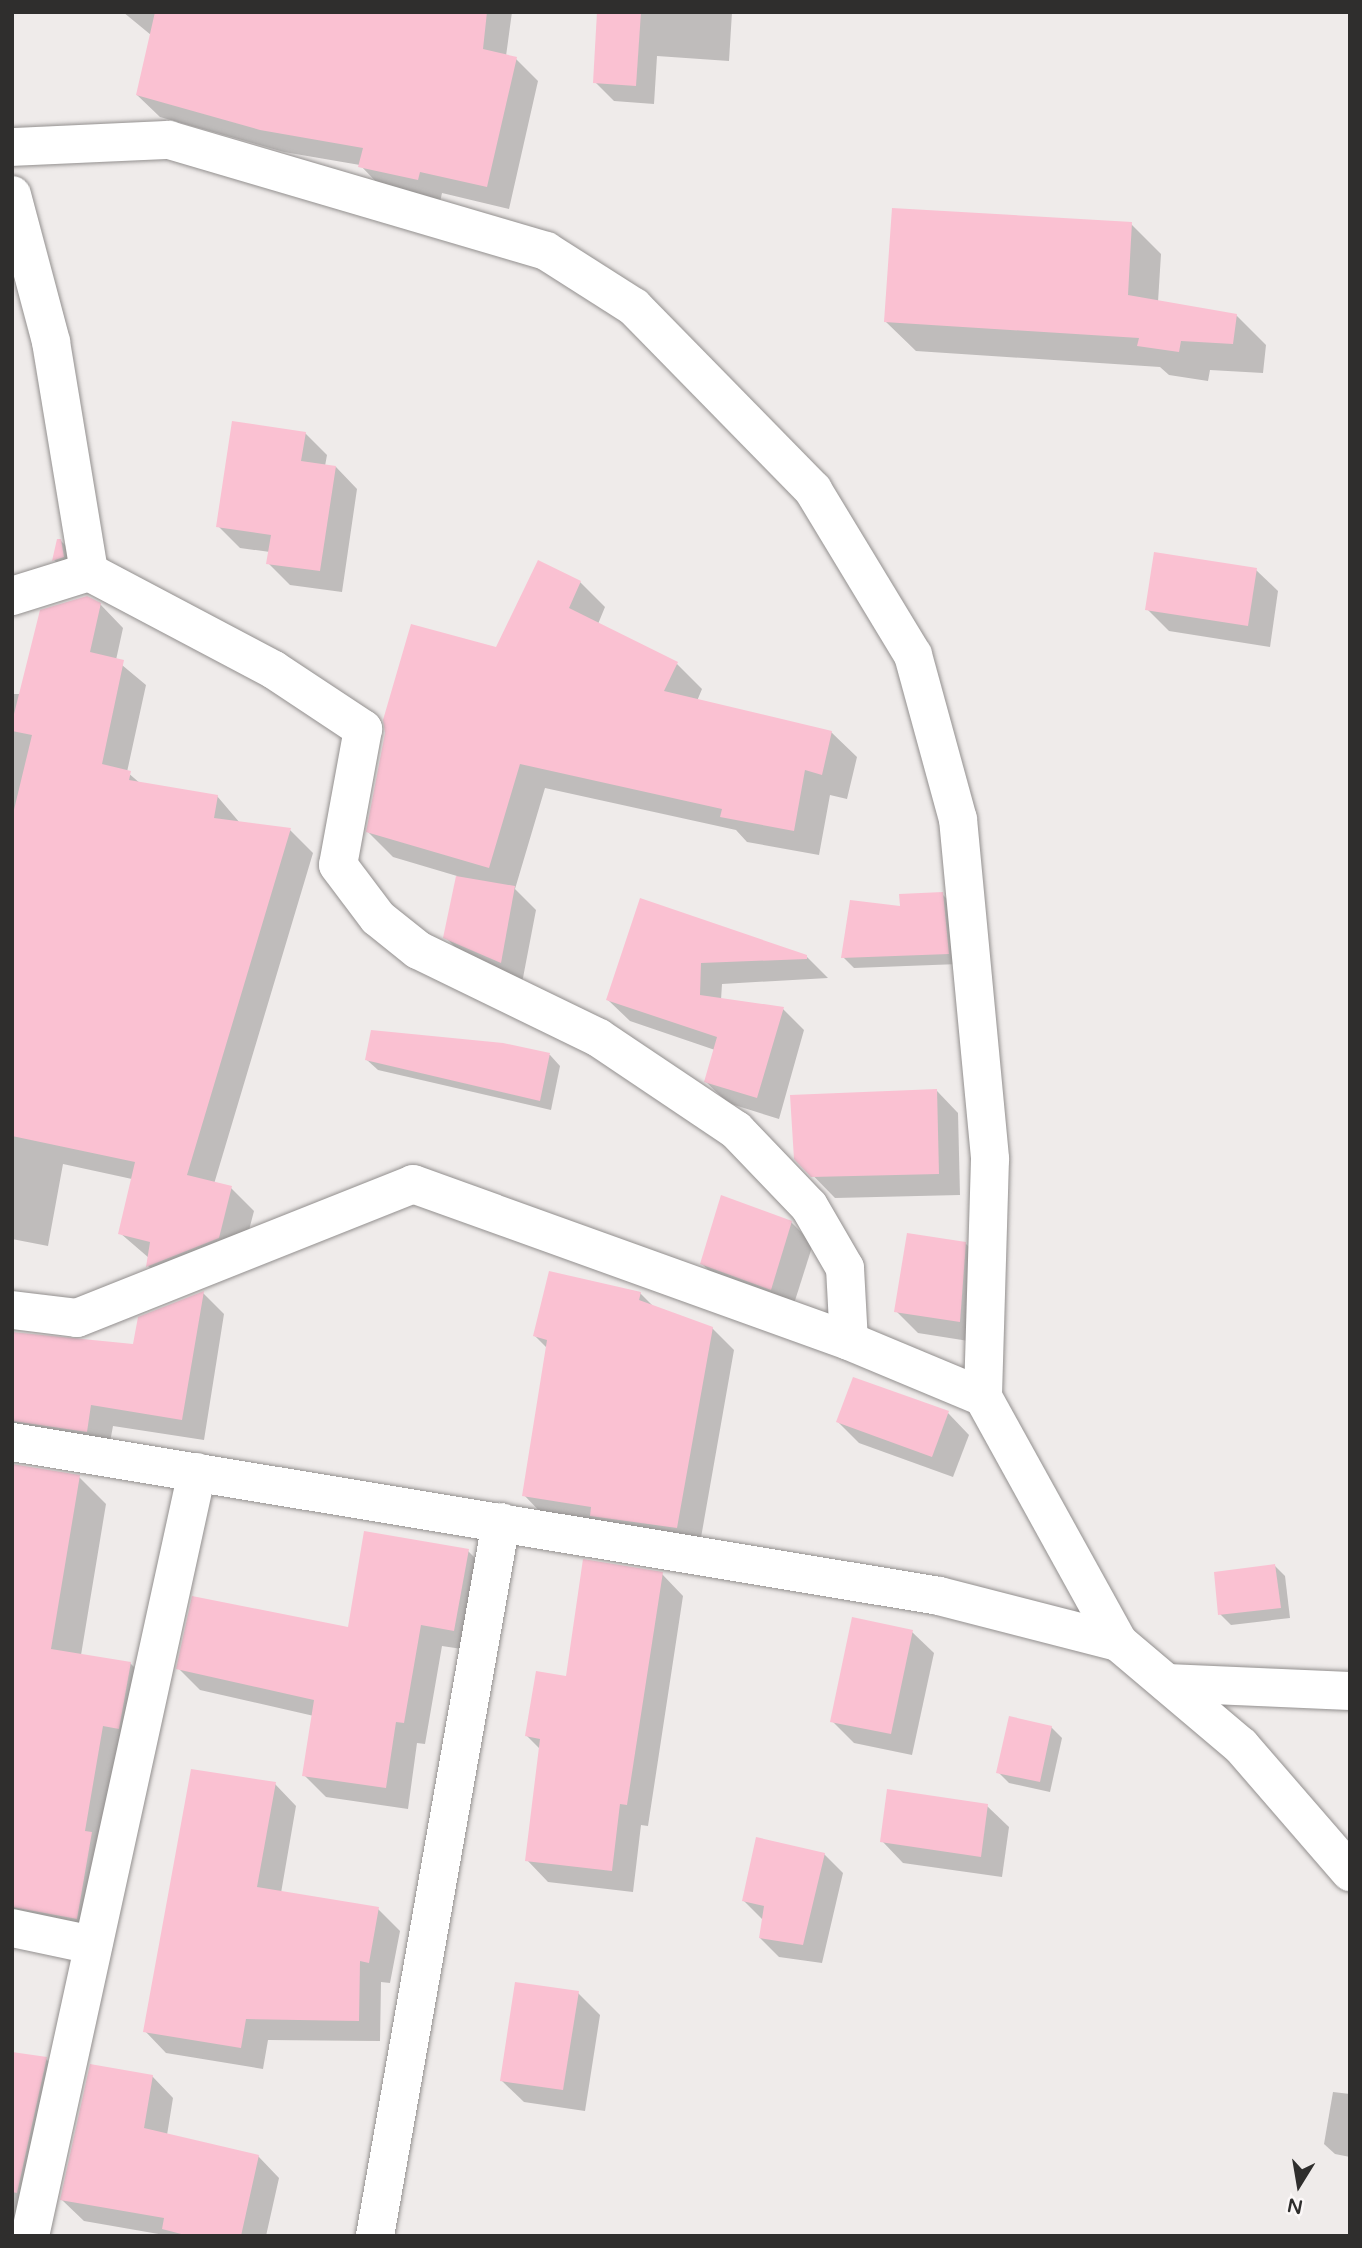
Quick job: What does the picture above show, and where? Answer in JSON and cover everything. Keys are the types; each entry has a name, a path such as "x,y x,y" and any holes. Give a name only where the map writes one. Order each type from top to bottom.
{"street":[{"path":"12,147 169,140 545,251 634,307 813,490 913,654 958,819 989,1159 983,1397 1118,1642 1241,1746 1350,1872"},
{"path":"12,195 51,342 89,572"},
{"path":"12,596 89,572 274,670 363,729 338,865 378,918 418,950 599,1038 736,1130 809,1206 845,1268 849,1340"},
{"path":"12,1310 77,1318 413,1184 849,1340 983,1397"},
{"path":"12,1442 939,1596 1118,1642"},
{"path":"30,2236 197,1472"},
{"path":"375,2236 501,1522"},
{"path":"1167,1683 1350,1691"},
{"path":"12,1928 93,1945"}],"building":[{"path":"155,12 487,12 483,49 517,57 487,187 420,172 418,180 358,167 363,148 260,130 136,95"},
{"path":"597,12 641,12 636,86 593,83"},
{"path":"892,208 1132,222 1128,295 1237,314 1233,344 1181,341 1179,352 1137,346 1139,338 884,322"},
{"path":"232,421 306,432 301,461 336,466 320,571 266,564 271,535 216,527"},
{"path":"57,539 61,539 64,557 52,561"},
{"path":"1154,552 1257,568 1248,626 1145,610"},
{"path":"538,560 581,581 569,608 678,662 664,691 832,731 822,775 805,770 794,831 720,817 722,809 520,764 489,868 366,832 385,733 383,720 411,624 496,647"},
{"path":"87,596 101,603 90,652 124,660 102,764 131,771 129,780 218,795 214,818 291,828 187,1175 232,1186 219,1238 146,1267 150,1242 118,1234 135,1162 12,1136 12,818 32,735 12,731 12,722 40,610"},
{"path":"456,876 515,886 501,963 443,938"},
{"path":"943,892 949,954 841,958 850,900 900,906 899,894"},
{"path":"640,898 807,955 807,959 701,963 700,995 784,1007 757,1098 704,1082 717,1037 606,1000"},
{"path":"371,1030 503,1043 550,1053 540,1101 365,1060"},
{"path":"937,1089 939,1174 811,1177 794,1159 790,1095"},
{"path":"721,1195 792,1221 771,1290 700,1264"},
{"path":"907,1233 966,1242 960,1322 894,1312"},
{"path":"549,1271 641,1292 639,1300 713,1327 677,1528 590,1516 591,1507 522,1496 547,1340 533,1336"},
{"path":"204,1291 182,1420 91,1405 87,1432 12,1421 12,1332 133,1344 138,1317"},
{"path":"853,1377 949,1411 932,1457 836,1422"},
{"path":"12,1464 80,1475 51,1649 131,1662 119,1729 103,1726 85,1831 92,1832 77,1919 12,1907"},
{"path":"364,1531 469,1549 454,1631 421,1625 404,1723 396,1722 386,1788 302,1776 314,1700 176,1669 192,1596 348,1627"},
{"path":"583,1559 663,1572 627,1805 620,1804 612,1871 525,1861 540,1739 525,1736 536,1671 566,1676"},
{"path":"1275,1564 1281,1608 1218,1615 1214,1572"},
{"path":"852,1617 913,1630 891,1734 830,1722"},
{"path":"1009,1716 1052,1726 1040,1782 996,1773"},
{"path":"191,1769 276,1782 257,1887 379,1907 369,1963 360,1961 359,2021 246,2019 241,2048 143,2032"},
{"path":"887,1789 988,1804 981,1857 880,1842"},
{"path":"756,1837 825,1853 803,1945 759,1938 764,1906 742,1901"},
{"path":"515,1982 579,1991 563,2090 500,2081"},
{"path":"12,2052 47,2057 17,2193 12,2192"},
{"path":"90,2064 153,2075 144,2128 259,2155 241,2236 189,2236 162,2229 164,2218 60,2200"}]}
